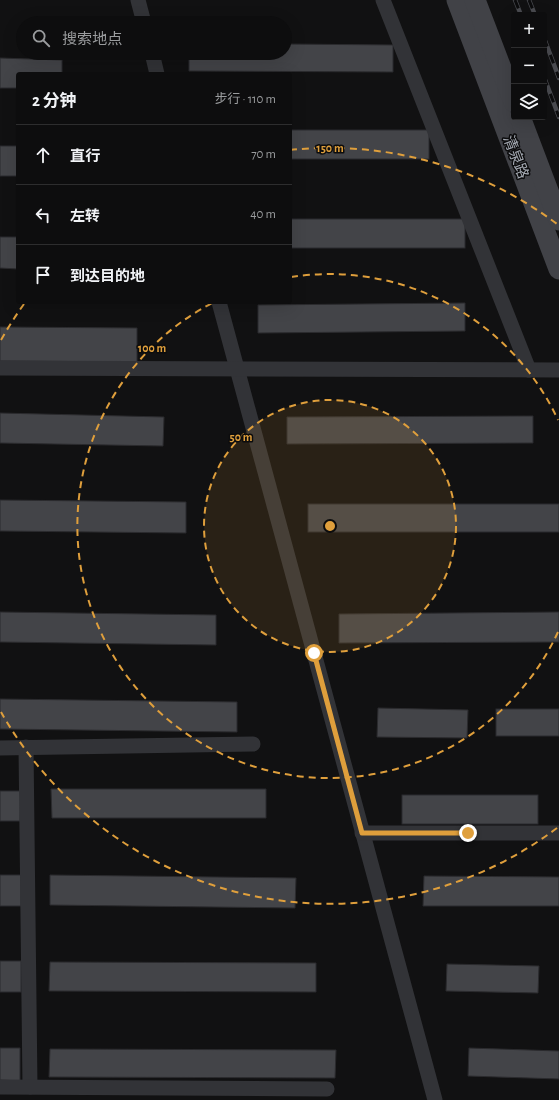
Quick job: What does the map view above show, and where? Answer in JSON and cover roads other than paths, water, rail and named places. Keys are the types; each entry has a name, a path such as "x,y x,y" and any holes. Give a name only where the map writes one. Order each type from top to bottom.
{"street":[{"path":"138,0 142,16"},
{"path":"383,0 529,370"},
{"name":"清泉路","path":"457,0 559,270"},
{"path":"475,0 511,94"},
{"path":"154,60 157,72"},
{"name":"清泉路","path":"521,120 559,220"},
{"path":"220,304 435,1100"},
{"path":"0,368 559,370"},
{"path":"0,748 253,744"},
{"path":"26,747 30,1087"},
{"path":"362,833 559,833"},
{"path":"0,1087 327,1089"}],"railway":[{"path":"515,0 520,12"},
{"path":"529,0 534,12"},
{"path":"547,46 559,78"},
{"path":"547,84 559,117"}]}
